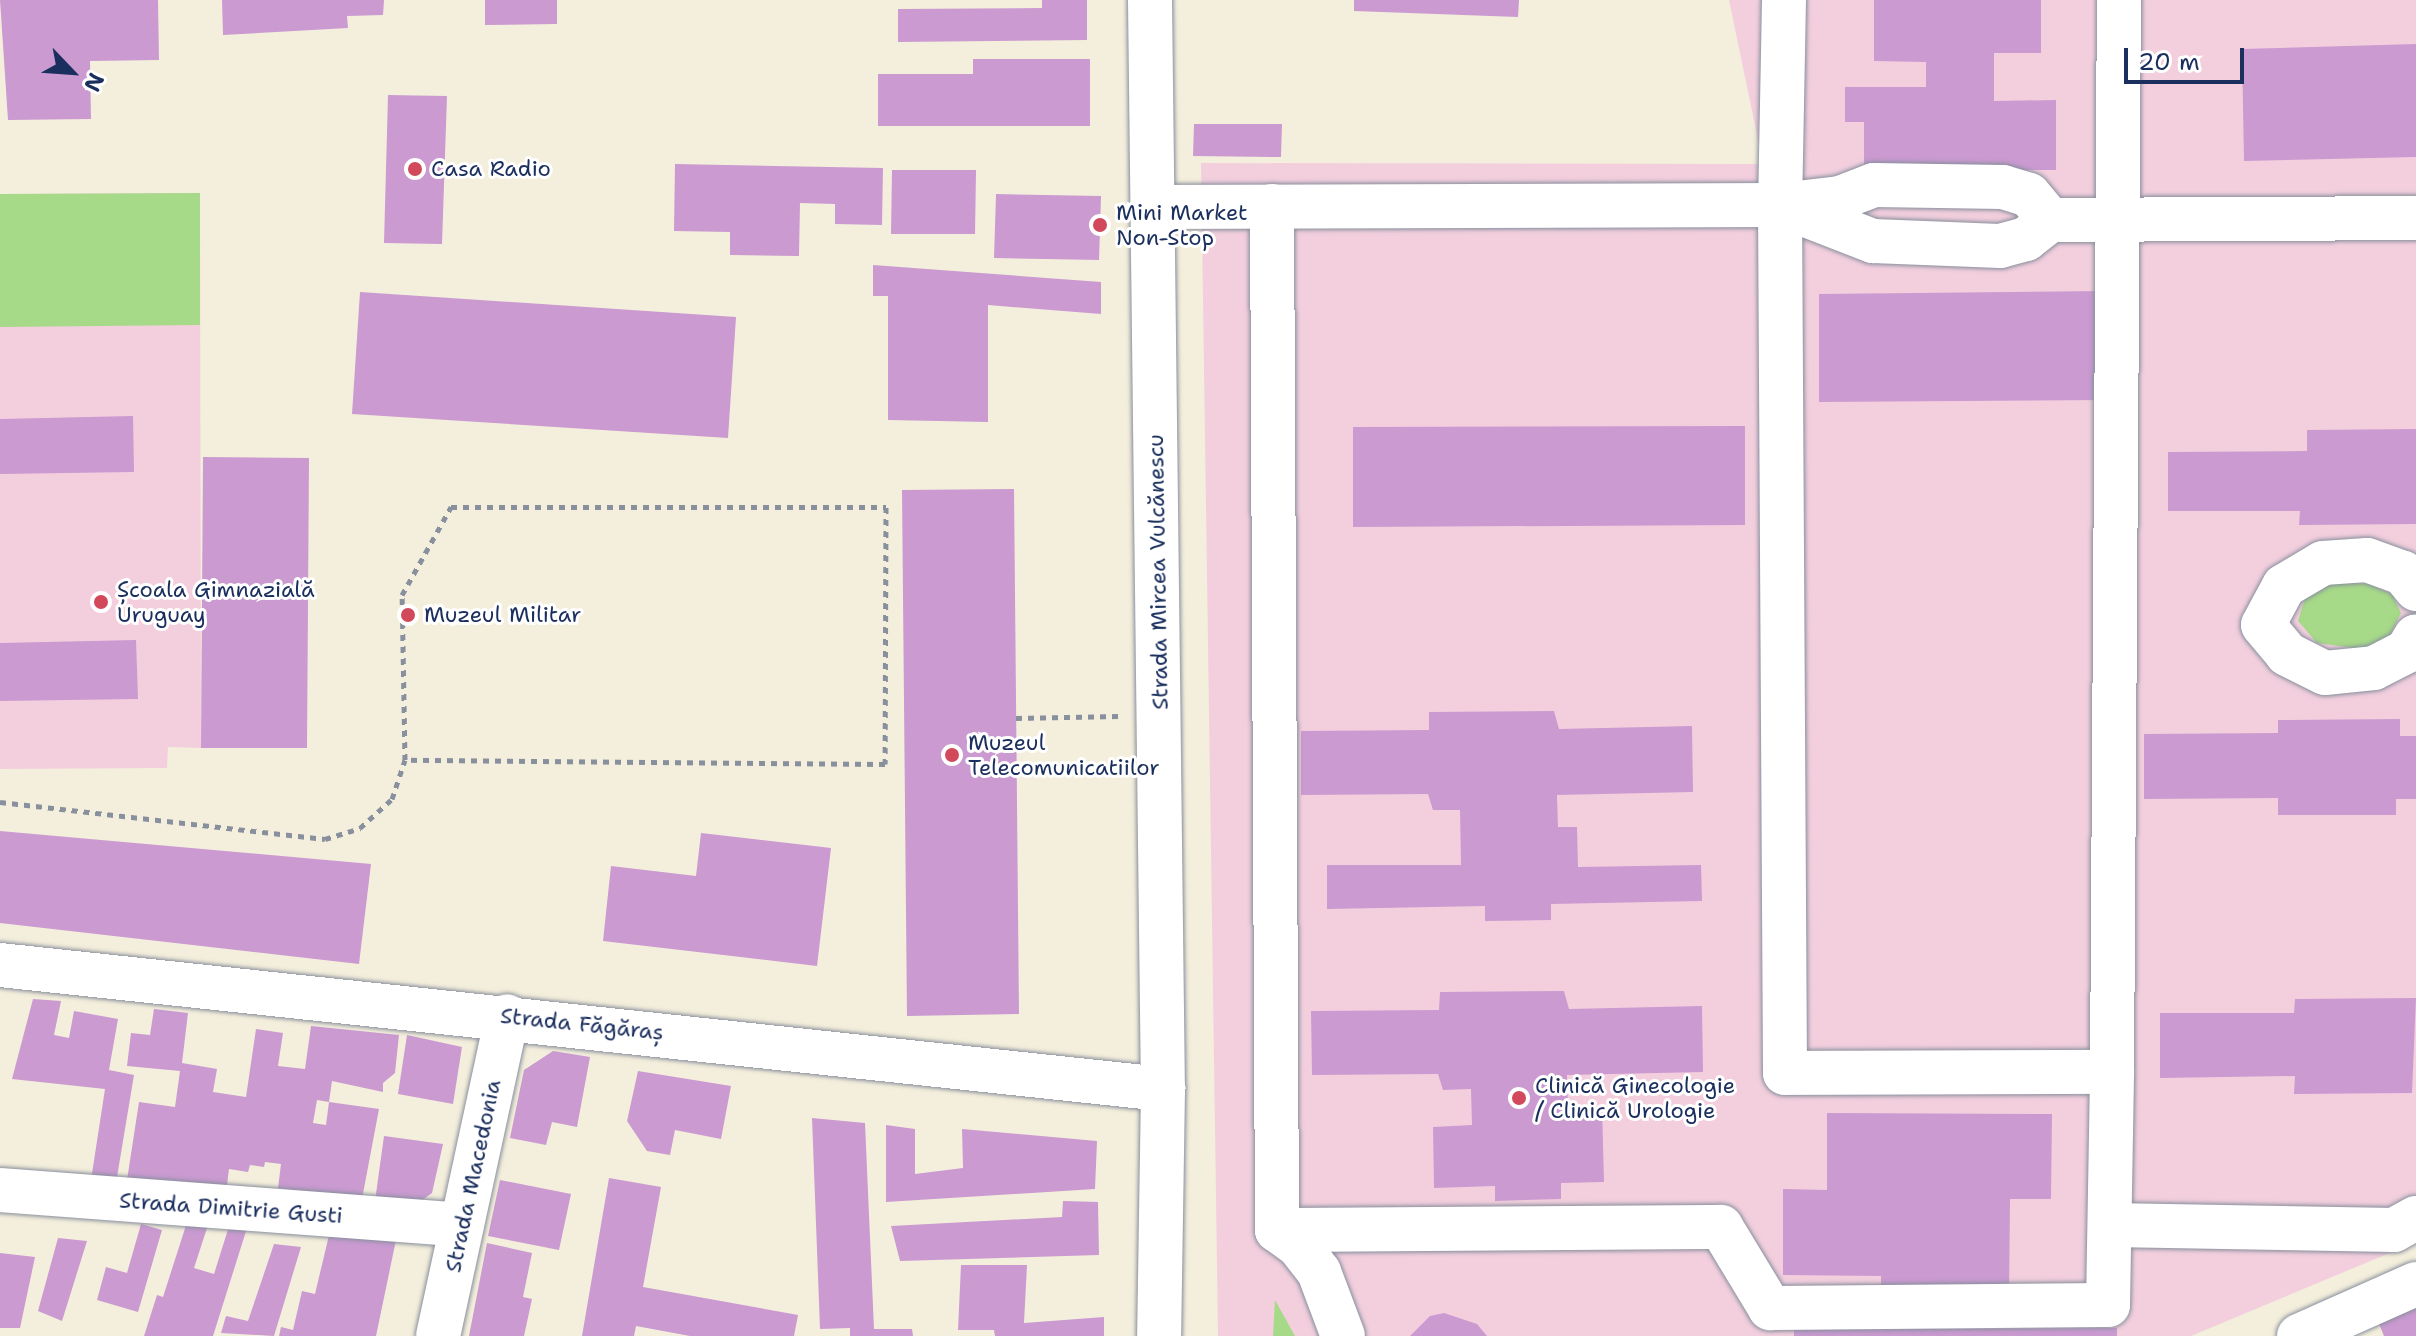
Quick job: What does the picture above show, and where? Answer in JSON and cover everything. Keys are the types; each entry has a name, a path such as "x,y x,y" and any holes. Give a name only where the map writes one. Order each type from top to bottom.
{"street":[{"name":"Strada Mircea Vulcănescu","path":"1150,0 1163,1089 1159,1336"},
{"path":"1784,0 1780,205 1785,1073 2112,1072"},
{"path":"1277,1230 1721,1227 1770,1308 2093,1308 2108,1305 2112,1292 2119,0"},
{"path":"1152,207 1780,205 1840,198 1874,185 2003,187 2029,195 2050,220"},
{"path":"1780,205 1873,241 2000,246 2026,239 2050,220 2416,218"},
{"path":"1272,206 1277,1230"},
{"path":"2416,589 2403,573 2367,560 2323,563 2284,586 2263,625 2287,654 2325,673 2374,668 2407,651 2416,636"},
{"name":"Strada Făgăraș","path":"0,965 507,1016 1163,1089"},
{"name":"Strada Macedonia","path":"438,1336 507,1016"},
{"name":"Strada Dimitrie Gusti","path":"0,1190 462,1225"},
{"path":"2111,1225 2394,1230 2416,1218"},
{"path":"1277,1230 1298,1245 1319,1272 1343,1336"},
{"path":"2299,1336 2416,1284"}],"path":[{"path":"0,802 325,839 360,828 392,799 405,760 402,595 451,507 886,507 885,764 405,760"},
{"path":"1016,718 1160,716"}],"shaded area":[{"path":"1729,0 2416,0 2416,1242 2191,1336 1218,1336 1201,163 1763,164"},
{"name":"Școala Gimnazială Uruguay","path":"200,193 201,748 168,747 167,768 0,769 0,194"}],"green space":[{"path":"200,193 200,325 0,327 0,194"},
{"path":"2335,581 2368,584 2392,594 2401,613 2389,637 2361,649 2317,643 2298,621 2305,598"},
{"path":"1275,1300 1295,1336 1273,1336"}],"building":[{"path":"0,0 158,0 159,60 90,61 91,119 8,120"},
{"path":"222,0 384,0 383,15 347,16 348,28 223,35"},
{"path":"485,0 557,0 557,24 485,25"},
{"path":"1042,0 1087,0 1087,40 898,42 898,9 1042,8"},
{"path":"1354,0 1519,0 1518,17 1354,11"},
{"path":"1874,0 2041,0 2041,53 1994,53 1994,101 2056,100 2056,170 1864,170 1864,122 1845,122 1845,87 1926,87 1926,62 1874,61"},
{"path":"2416,44 2416,157 2244,161 2242,49"},
{"path":"973,59 1090,59 1090,126 878,126 878,74 973,74"},
{"name":"Casa Radio","path":"388,95 447,96 442,244 384,243"},
{"path":"1194,124 1282,124 1281,157 1193,156"},
{"path":"675,164 883,168 882,225 835,224 835,204 800,203 799,256 730,255 730,232 674,231"},
{"path":"892,170 976,170 975,234 891,234"},
{"path":"996,194 1101,196 1099,260 994,258"},
{"path":"873,265 1101,282 1101,314 988,305 988,422 888,420 888,296 873,296"},
{"path":"2105,291 2105,400 1819,402 1819,294"},
{"path":"360,292 736,317 728,438 352,414"},
{"path":"133,416 134,472 0,474 0,419"},
{"path":"1745,426 1745,525 1353,527 1353,427"},
{"path":"2416,429 2416,524 2299,525 2300,511 2168,511 2168,452 2307,451 2307,430"},
{"path":"203,457 309,458 307,748 201,748"},
{"path":"1014,489 1019,1014 907,1016 902,490"},
{"path":"136,640 138,699 0,701 0,643"},
{"path":"1554,711 1559,729 1692,726 1693,792 1557,795 1558,827 1577,827 1578,867 1701,865 1702,901 1551,904 1551,920 1485,921 1485,906 1327,909 1327,865 1461,865 1460,810 1433,810 1428,794 1301,795 1301,731 1429,730 1429,712"},
{"path":"2400,719 2400,736 2416,736 2416,799 2396,799 2396,815 2278,815 2278,798 2144,799 2144,734 2278,733 2278,720"},
{"path":"0,831 371,864 359,964 0,923"},
{"path":"701,833 831,848 817,966 603,941 611,866 696,876"},
{"name":"Clinică Ginecologie / Clinică Urologie","path":"1564,991 1569,1009 1702,1006 1703,1072 1567,1075 1568,1107 1602,1106 1604,1182 1561,1183 1561,1199 1495,1201 1495,1186 1434,1188 1433,1127 1472,1125 1471,1089 1443,1090 1438,1074 1312,1075 1311,1011 1439,1010 1440,992"},
{"path":"2416,998 2412,1093 2294,1094 2295,1076 2160,1078 2160,1013 2294,1013 2295,999"},
{"path":"33,999 61,1001 54,1035 69,1038 74,1011 118,1019 109,1070 134,1075 116,1183 91,1180 105,1089 12,1079"},
{"path":"154,1009 188,1013 182,1063 217,1069 213,1092 246,1097 256,1029 283,1033 278,1066 305,1069 311,1026 399,1035 395,1073 383,1083 383,1092 332,1081 329,1102 379,1109 362,1199 278,1188 281,1164 265,1162 264,1167 250,1165 248,1172 229,1169 226,1193 127,1180 139,1102 175,1107 180,1071 127,1066 131,1033 150,1035","holes":["317,1100 329,1102 326,1125 313,1123"]},
{"path":"407,1035 462,1047 453,1104 398,1094"},
{"path":"553,1051 590,1057 577,1127 552,1122 546,1145 510,1138 524,1070"},
{"path":"638,1071 731,1086 721,1139 675,1130 670,1155 647,1151 627,1121"},
{"path":"1827,1113 2052,1114 2051,1199 2010,1199 2009,1298 1881,1297 1881,1276 1783,1275 1783,1189 1827,1190"},
{"path":"812,1118 865,1123 874,1329 912,1329 913,1336 850,1336 850,1328 820,1329"},
{"path":"886,1125 915,1129 915,1174 963,1168 962,1129 1097,1141 1095,1189 886,1202"},
{"path":"384,1136 443,1144 432,1193 414,1206 375,1201"},
{"path":"609,1178 661,1187 643,1287 798,1315 794,1336 690,1336 636,1326 634,1336 582,1336"},
{"path":"500,1180 571,1194 559,1250 488,1236"},
{"path":"1063,1201 1098,1202 1099,1255 900,1261 891,1226 1062,1217"},
{"path":"188,1219 208,1225 194,1268 214,1274 230,1223 247,1228 213,1336 144,1336 157,1295 163,1297"},
{"path":"141,1224 162,1230 138,1312 97,1300 106,1267 127,1273"},
{"path":"330,1231 396,1240 376,1336 279,1336 281,1327 293,1330 302,1291 315,1294"},
{"path":"58,1238 87,1241 62,1321 38,1311"},
{"path":"487,1243 532,1253 523,1297 532,1299 524,1336 469,1336"},
{"path":"274,1244 301,1247 274,1336 221,1333 226,1316 248,1321"},
{"path":"0,1253 35,1257 20,1328 0,1328"},
{"path":"961,1265 1027,1265 1024,1323 1104,1317 1104,1336 995,1336 994,1330 958,1330"},
{"path":"2416,1291 2416,1336 2384,1336 2373,1309"},
{"path":"1444,1313 1477,1324 1487,1336 1410,1336 1430,1316"},
{"path":"2117,1328 2117,1336 1794,1336 1794,1330"}],"place":[{"name":"Casa Radio","path":"415,169"},
{"name":"Mini Market Non-Stop","path":"1100,225"},
{"name":"Școala Gimnazială Uruguay","path":"101,602"},
{"name":"Muzeul Militar","path":"408,615"},
{"name":"Muzeul Telecomunicatiilor","path":"952,755"},
{"name":"Clinică Ginecologie / Clinică Urologie","path":"1519,1098"}]}
